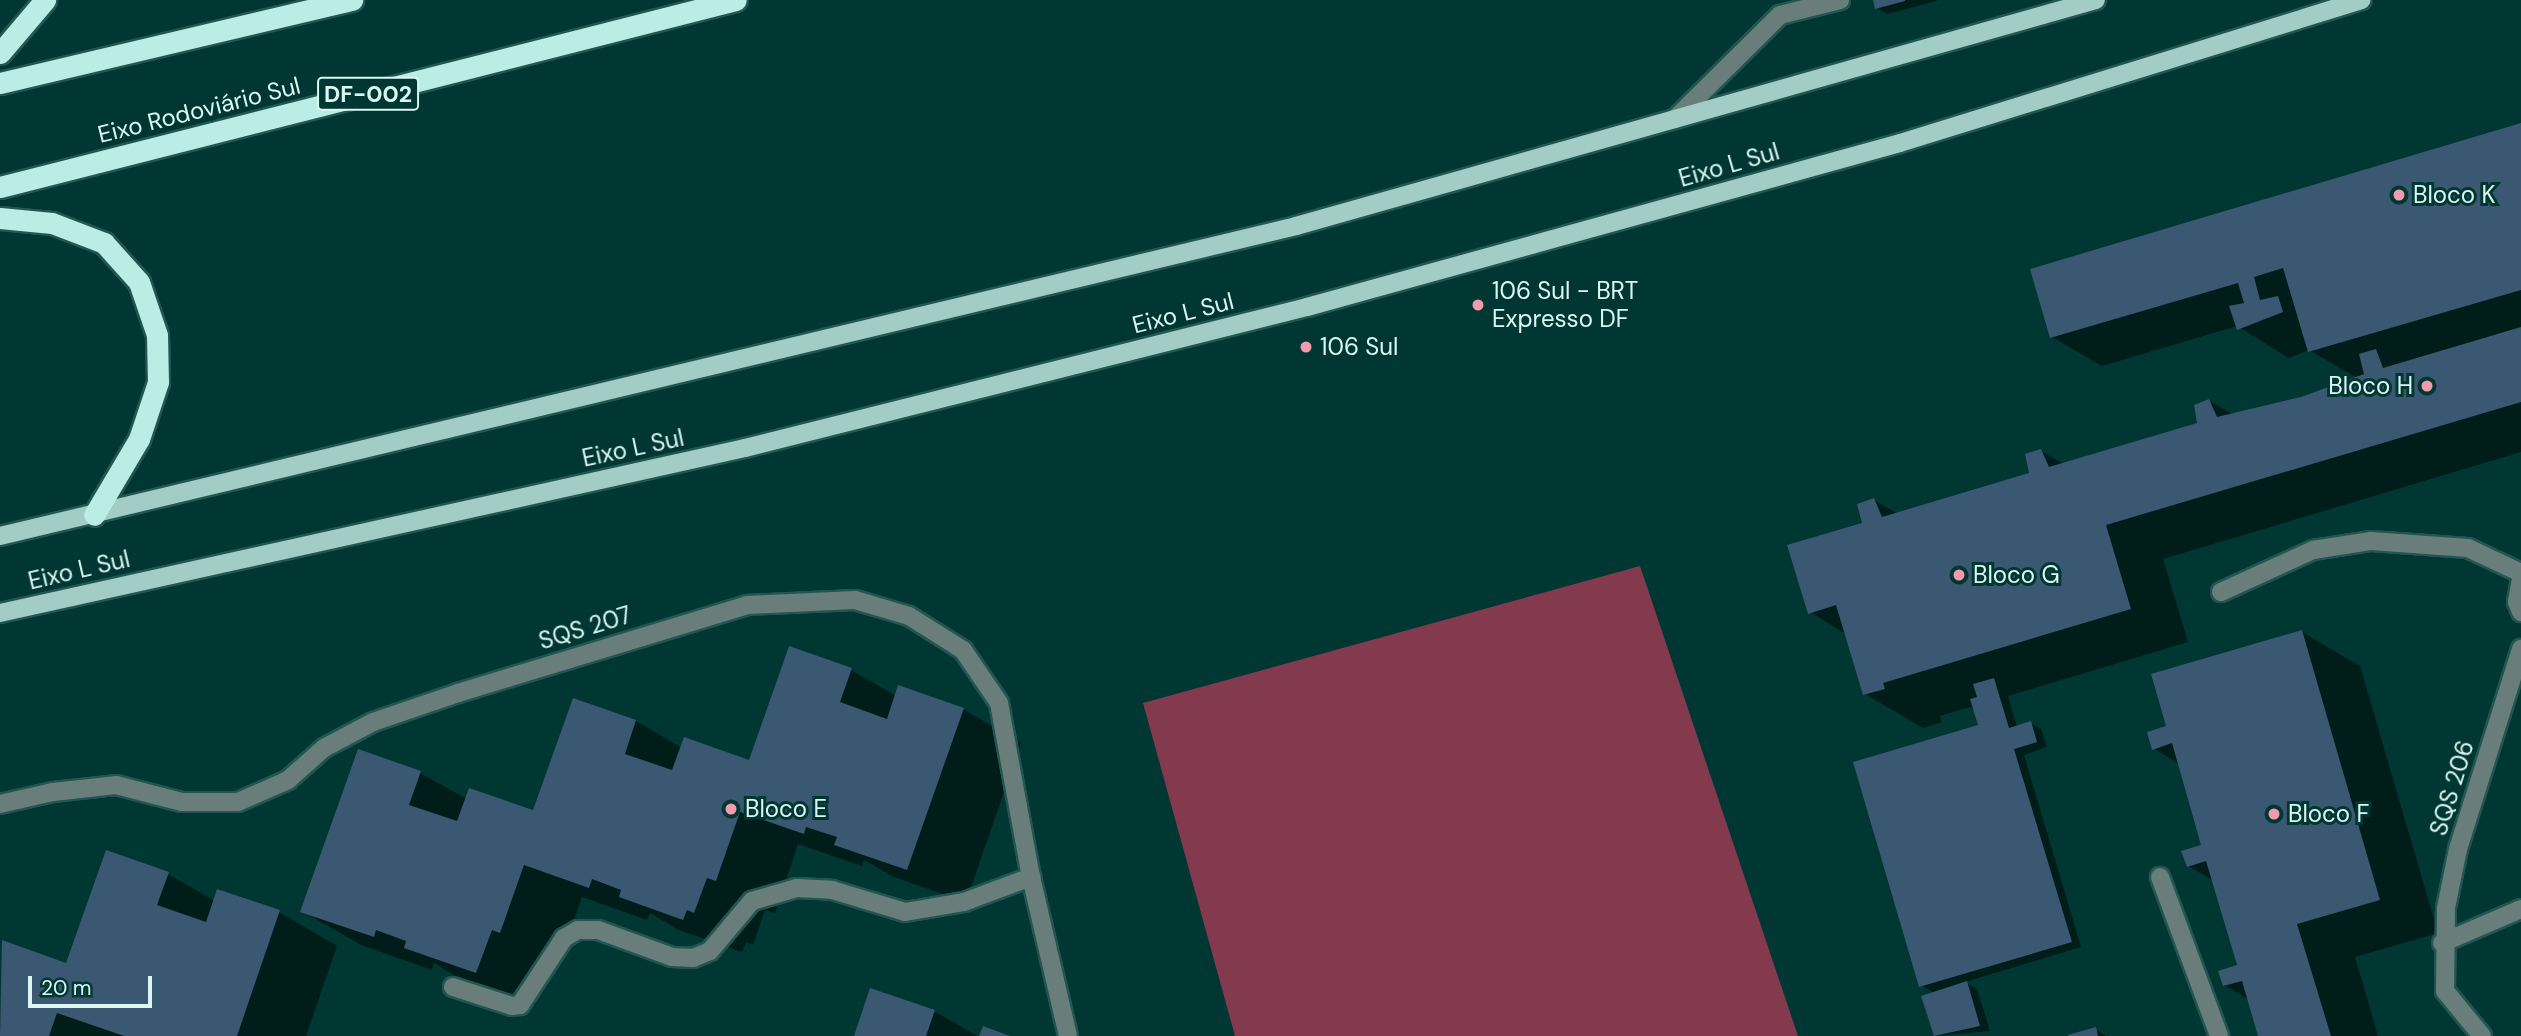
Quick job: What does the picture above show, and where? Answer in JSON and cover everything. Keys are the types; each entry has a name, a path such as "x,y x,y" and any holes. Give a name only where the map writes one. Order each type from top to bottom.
{"highway":[{"path":"0,53 45,0"},
{"path":"0,83 352,0"},
{"name":"Eixo Rodoviário Sul","path":"0,187 736,0"},
{"path":"0,218 52,223 104,243 139,282 158,335 158,382 139,439 94,515"}],"main road":[{"name":"Eixo L Sul","path":"0,536 1296,226 2096,0"},
{"name":"Eixo L Sul","path":"0,613 746,448 1307,307 1900,143 2361,0"}],"street":[{"path":"1675,119 1780,15 1840,0"},
{"path":"2221,592 2313,550 2371,541 2468,548 2521,573"},
{"path":"2521,579 2517,602 2521,612"},
{"name":"SQS 207","path":"0,804 53,792 116,785 183,802 238,802 288,780 324,748 373,722 458,693 747,605 855,600 909,616 963,650 999,703 1031,877 1068,1036"},
{"name":"SQS 206","path":"2482,1036 2445,991 2442,943 2458,849 2521,649"},
{"path":"453,987 520,1005 564,938 578,930 598,930 672,957 693,958 710,951 752,901 797,888 832,890 905,912 964,902 1031,877"},
{"path":"2160,877 2219,1036"},
{"path":"2442,943 2521,909"}],"shaded area":[{"path":"1640,566 1798,1036 1235,1036 1143,703"}],"building":[{"path":"1873,0 1905,0 1905,1 1875,9"},
{"name":"Bloco K","path":"2521,123 2521,290 2308,352 2283,268 2254,277 2260,300 2278,296 2283,312 2237,330 2229,306 2244,303 2238,283 2050,338 2030,269"},
{"name":"Bloco G","path":"2521,327 2521,402 2106,525 2131,609 1883,683 1885,689 1863,695 1836,605 1808,614 1787,545 1862,523 1857,504 1874,498 1882,517 2029,473 2025,454 2041,449 2049,467 2197,423 2194,405 2209,399 2217,417 2301,397 2364,374 2359,354 2376,349 2383,368"},
{"name":"Bloco F","path":"2302,630 2380,900 2297,924 2331,1036 2258,1036 2242,981 2223,986 2218,971 2237,965 2206,861 2187,867 2181,851 2201,845 2172,743 2152,750 2147,732 2166,726 2151,674"},
{"name":"Bloco E","path":"789,646 852,668 840,702 887,719 898,685 964,708 907,870 834,845 837,837 806,827 804,834 740,812 716,881 707,878 694,913 687,910 683,920 619,897 621,890 592,879 589,888 524,865 500,933 492,930 476,973 404,948 406,941 376,930 374,937 300,912 358,749 421,771 409,805 457,821 469,788 533,810 573,698 636,720 625,754 672,770 684,737 749,760"},
{"path":"1994,678 2009,728 2031,721 2037,742 2014,749 2072,942 1919,987 1853,762 1978,725 1970,699 1977,697 1973,684"},
{"path":"106,850 169,872 157,905 206,922 217,889 280,910 237,1036 124,1036 57,1013 49,1036 0,1036 2,940 66,963"},
{"path":"1967,981 1980,1026 1934,1036 1921,996"},
{"path":"870,988 935,1010 926,1036 854,1036"},
{"path":"983,1026 1010,1036 979,1036"},
{"path":"2096,1027 2098,1036 2068,1036 2068,1035"}],"place":[{"name":"Bloco K","path":"2399,195"},
{"name":"106 Sul - BRT Expresso DF","path":"1478,305"},
{"name":"106 Sul","path":"1306,347"},
{"name":"Bloco H","path":"2427,386"},
{"name":"Bloco G","path":"1959,575"},
{"name":"Bloco E","path":"731,809"},
{"name":"Bloco F","path":"2274,814"}]}
